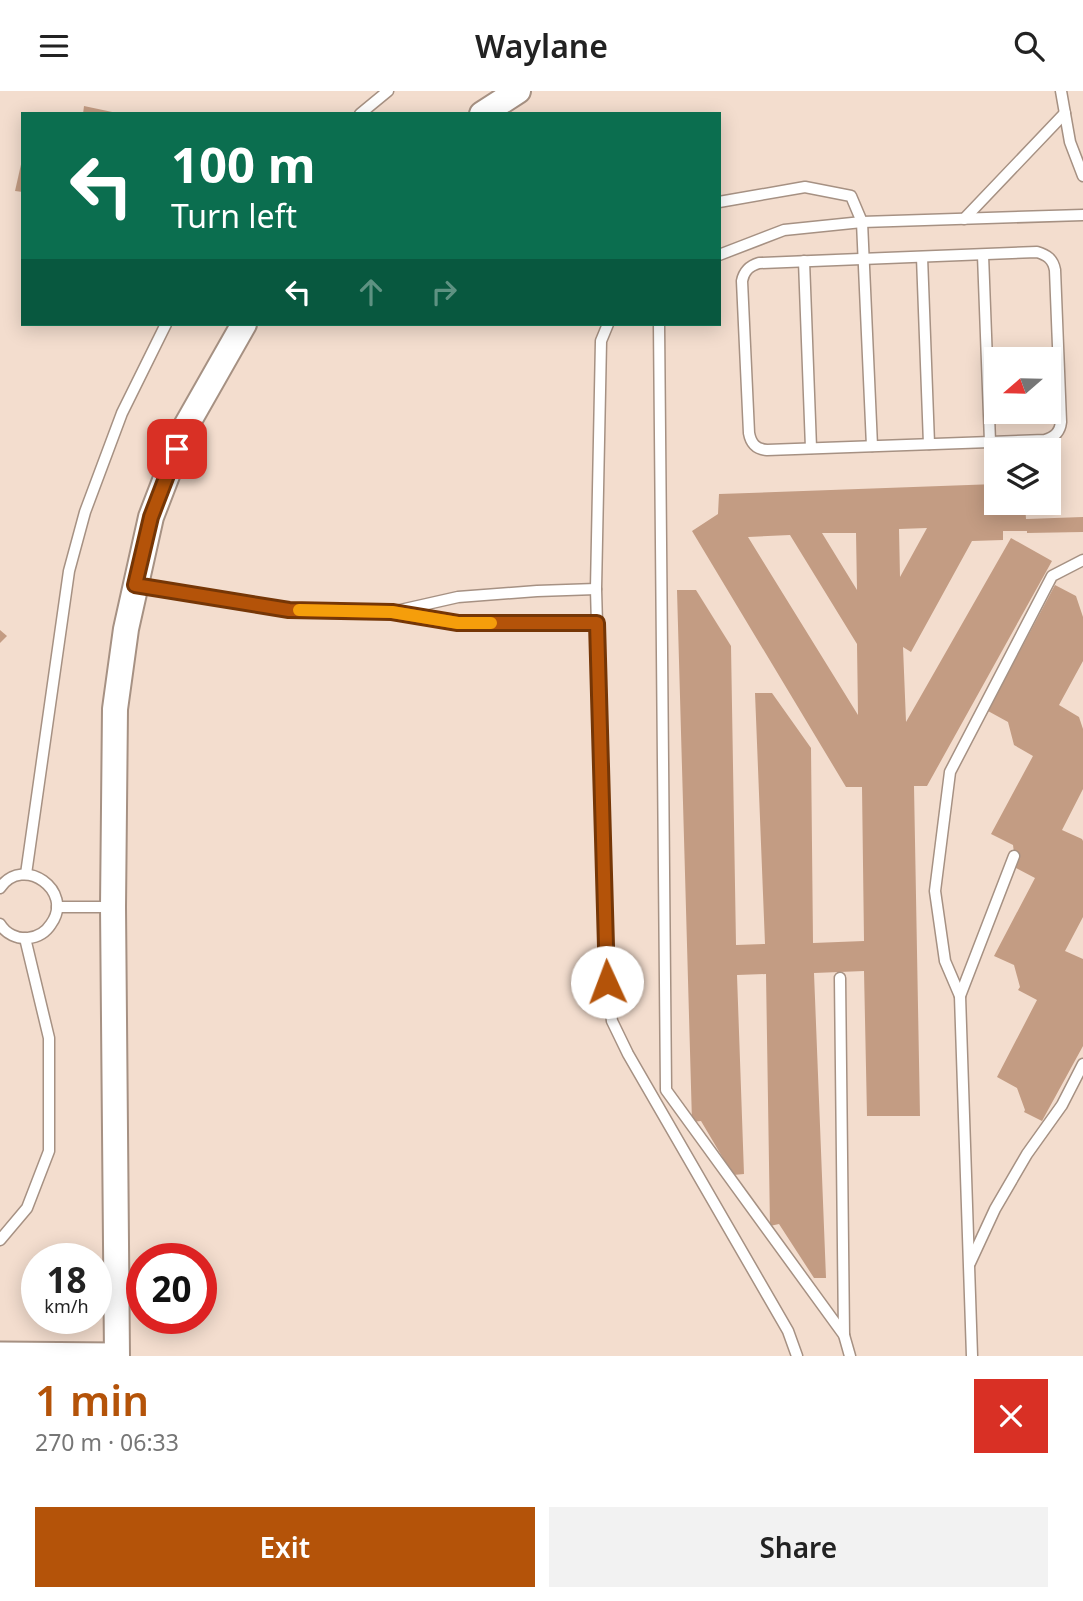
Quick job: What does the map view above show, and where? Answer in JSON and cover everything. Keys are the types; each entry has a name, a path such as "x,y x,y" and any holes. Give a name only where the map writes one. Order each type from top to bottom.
{"street":[{"path":"484,112 517,91"},
{"path":"0,1352 117,1355 113,907 115,709 126,629 151,517 186,426 243,326"}],"lane":[{"path":"362,112 388,91"},
{"path":"1061,91 1070,142 1083,176"},
{"path":"964,219 1065,113"},
{"path":"721,202 805,187 851,196 862,222 872,446"},
{"path":"721,254 784,230 862,222 1083,215"},
{"path":"984,442 767,450 754,446 749,433 743,309 742,281 747,269 759,263 804,261 1037,252 1049,257 1055,269 1061,422 1057,434 1051,438"},
{"path":"982,255 990,438"},
{"path":"922,257 929,444"},
{"path":"804,261 811,448"},
{"path":"26,874 69,571 85,512 122,413 165,326"},
{"path":"607,326 601,341 596,589 607,982 612,1021 628,1054 788,1331 797,1356"},
{"path":"659,326 666,1090 844,1335"},
{"path":"972,1356 960,996 945,961 935,891 950,772 1052,576 1083,559"},
{"path":"135,585 289,610 392,612 458,623 597,623"},
{"path":"392,612 458,597 596,589"},
{"path":"960,996 1014,856"},
{"path":"0,888 14,876 26,874 38,877 49,884 57,907 55,919 48,929 37,936 25,939 13,936 0,925"},
{"path":"57,907 113,907"},
{"path":"0,1240 27,1208 49,1151 49,1038 25,939"},
{"path":"840,978 844,1335 850,1356"},
{"path":"969,1266 995,1209 1027,1154 1062,1105 1083,1065"}],"building":[{"path":"84,106 112,112 83,112"},
{"path":"21,164 21,192 15,191"},
{"path":"984,484 984,515 1026,515 1026,519 1083,517 1083,532 1003,531 1003,540 972,541 911,652 903,647 906,722 1011,538 1052,561 927,786 914,786 920,1116 867,1116 864,971 814,973 826,1278 814,1278 779,1224 770,1226 766,974 737,975 744,1174 733,1175 701,1121 692,1122 677,590 696,590 731,646 736,945 765,944 755,693 772,693 811,748 813,943 864,941 862,787 846,787 692,531 718,514 719,494","holes":["927,528 900,577 899,529","822,533 856,533 857,590","790,535 857,644 858,715 748,537"]},
{"path":"1055,585 1076,596 1083,617 1083,661 1059,705 1079,717 1083,729 1083,789 1062,830 1083,841 1083,917 1065,951 1083,959 1083,1046 1042,1121 1024,1112 1017,1088 997,1077 1037,1000 1018,990 1020,987 1014,965 994,956 1035,878 1016,868 1013,845 991,834 1033,756 1014,745 1008,722 988,711"},
{"path":"0,630 7,636 0,643"}],"slow traffic":[{"path":"299,610 392,612 458,623 491,623"}],"route":[{"path":"177,449 151,517 135,585 289,610 392,612 458,623 597,623 607,982"}]}
